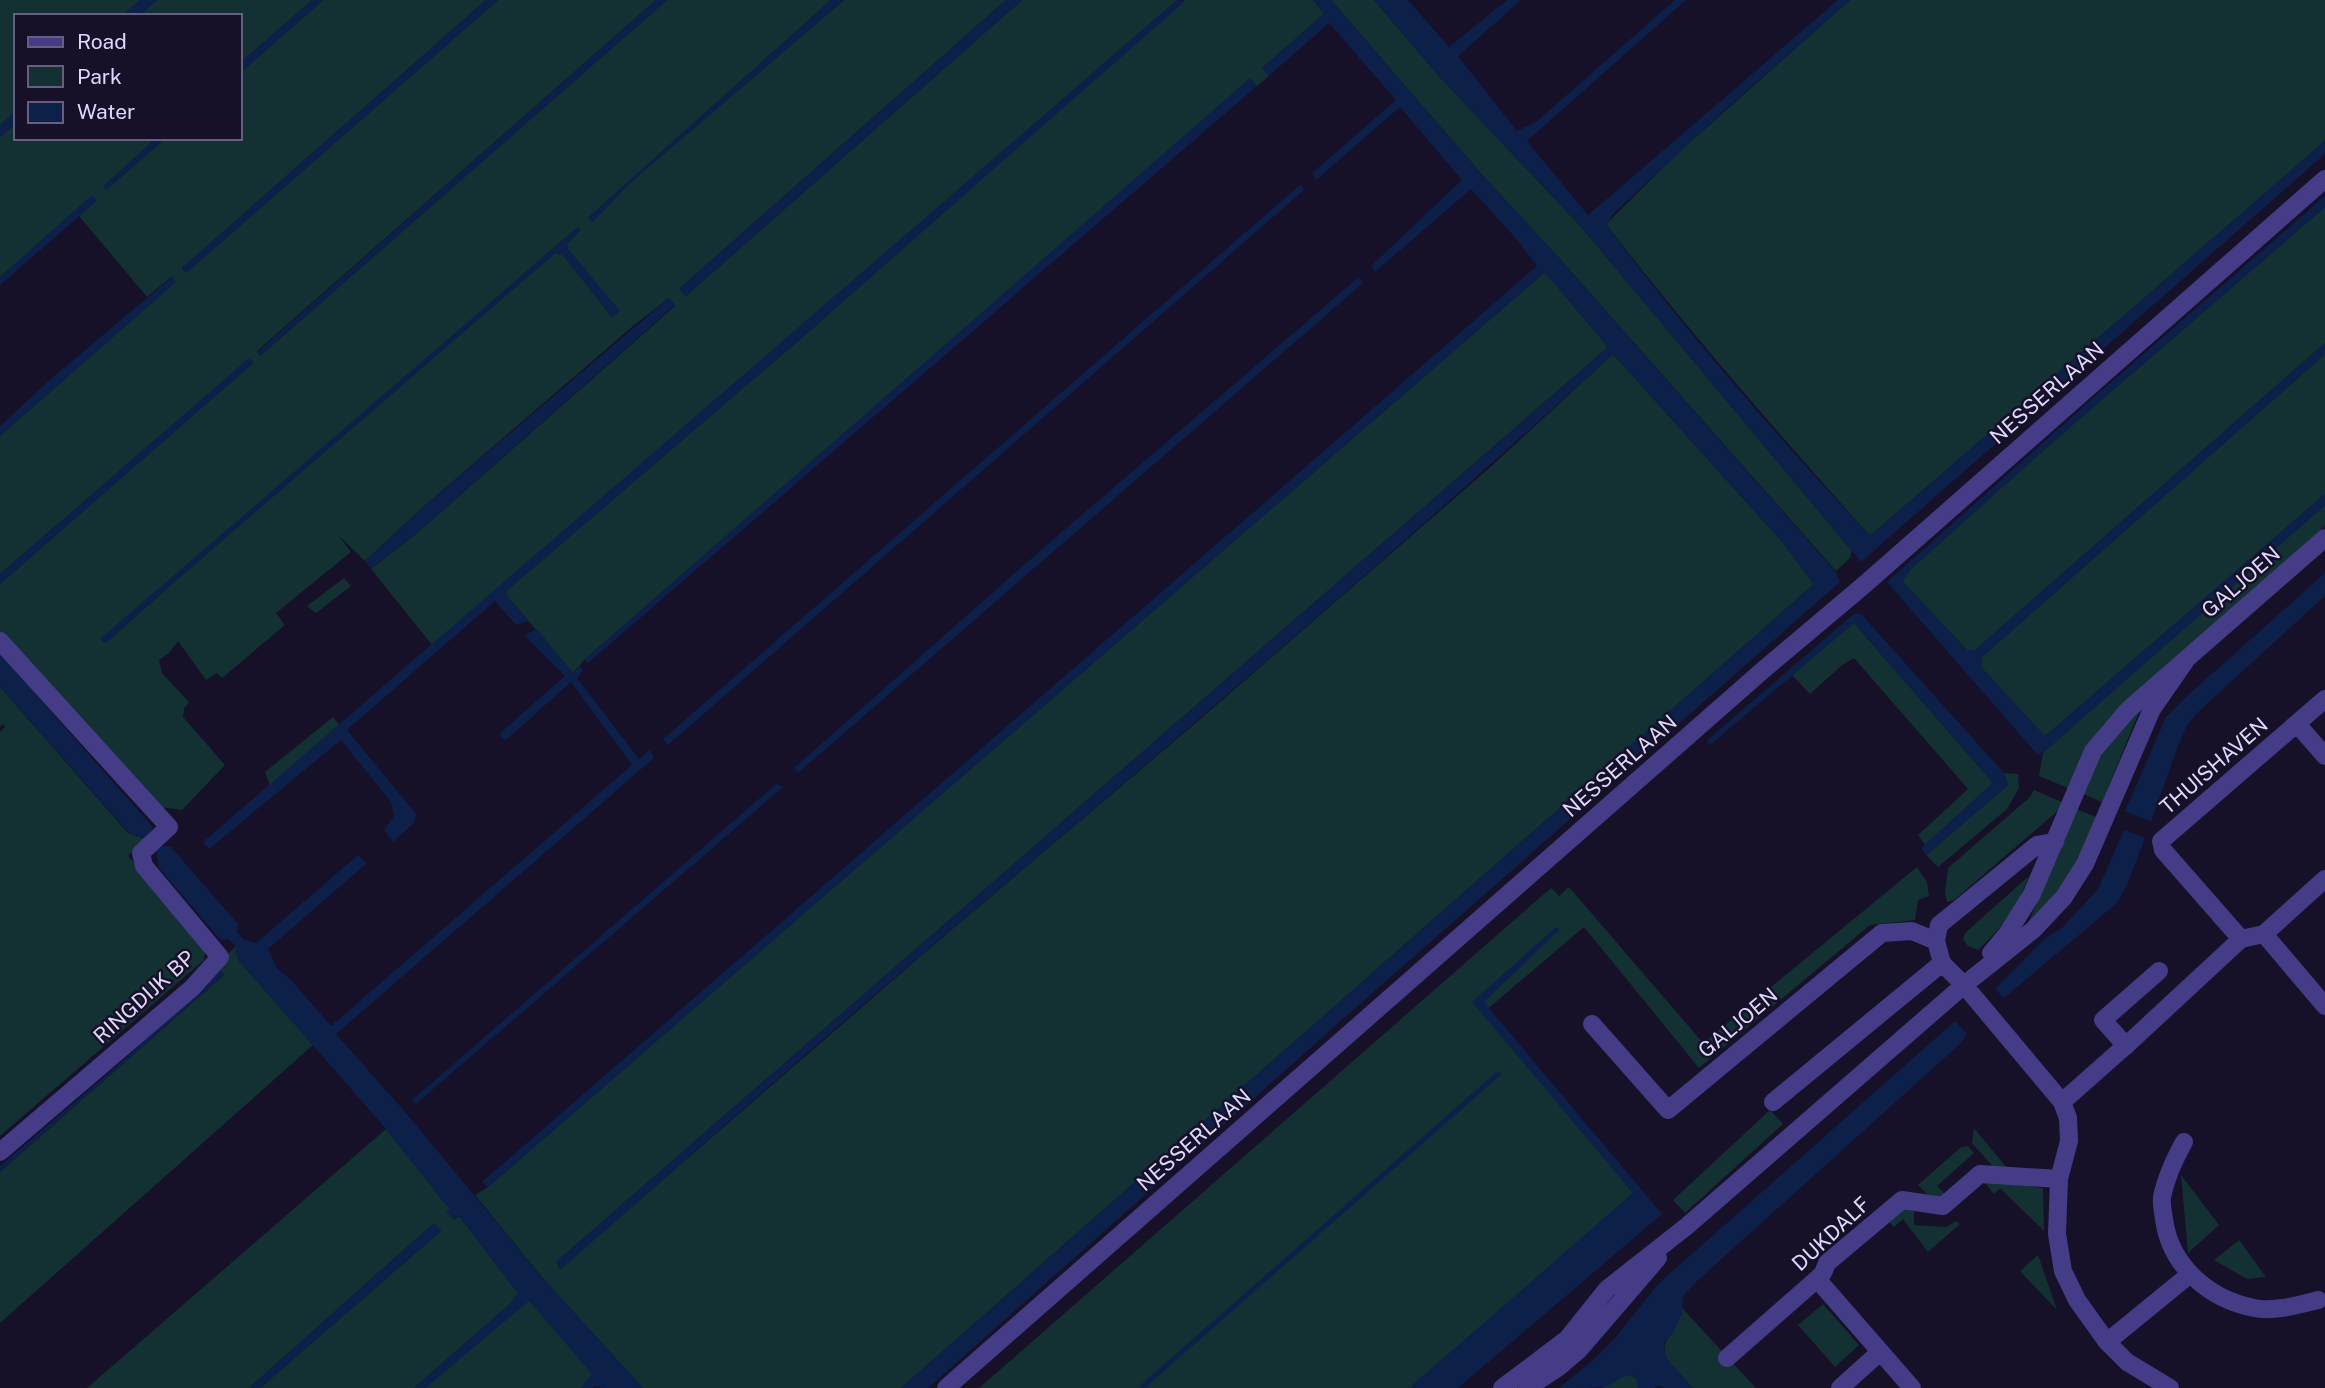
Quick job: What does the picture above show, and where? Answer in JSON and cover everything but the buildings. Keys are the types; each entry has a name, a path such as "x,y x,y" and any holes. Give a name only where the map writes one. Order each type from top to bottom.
{"street":[{"name":"NESSERLAAN","path":"946,1388 2325,179"},
{"name":"GALJOEN","path":"1964,985 2007,934 2032,894 2093,751 2127,710 2325,538"},
{"name":"RINGDIJK BP","path":"0,641 169,827 141,853 144,866 220,957 192,988 0,1152"},
{"name":"GALJOEN","path":"1502,1388 1567,1339 1607,1289 1687,1226 1964,985 2033,930 2064,897 2085,864 2152,709 2186,660"},
{"name":"THUISHAVEN","path":"2241,939 2162,850 2161,841 2325,699"},
{"name":"THUISHAVEN","path":"2297,724 2325,756"},
{"path":"2056,842 2037,845 1939,925 1936,941 1942,963 1964,985 2062,1102 2070,1128 2059,1179 2057,1216 2063,1271 2077,1300 2107,1342 2127,1362 2169,1388"},
{"path":"2062,1102 2129,1044 2241,939 2264,934 2325,879"},
{"name":"GALJOEN","path":"1592,1024 1668,1110 1882,933 1912,931 1936,941"},
{"path":"2264,934 2325,1006"},
{"path":"1773,1102 1942,963"},
{"path":"2129,1044 2103,1020 2158,971"},
{"path":"2184,1142 2172,1162 2161,1200 2165,1228 2172,1250 2189,1275 2223,1297 2256,1308 2287,1307 2318,1300"},
{"name":"DUKDALF","path":"1727,1358 1816,1279 1827,1263 1902,1200 1943,1206 1980,1174 2059,1179"},
{"name":"GALJOEN","path":"1527,1388 1579,1350 1687,1226"},
{"path":"2107,1342 2189,1275"},
{"path":"1816,1279 1912,1388"},
{"path":"1840,1388 1880,1352"}],"green space":[{"path":"0,0 140,0 124,14 14,14 14,113 0,125"},
{"path":"157,0 312,0 242,61 242,14 141,14"},
{"path":"323,0 486,0 182,268 186,273 498,0 656,0 257,351 260,356 667,0 831,0 589,217 592,222 632,181 844,0 1006,0 680,288 686,296 1022,0 1177,0 433,646 371,569 417,533 675,306 669,298 423,507 365,561 338,535 351,552 276,613 285,625 222,678 217,673 206,680 178,641 169,653 159,660 162,673 189,702 183,717 225,765 182,810 161,807 0,633 0,584 253,363 249,359 0,574 0,436 175,282 171,277 147,297 79,216 96,201 92,196 0,277 0,137 14,125 14,140 154,140 104,186 106,190 164,140 242,140 242,71","holes":["578,227 580,230 567,244 568,249 619,311 612,317 563,255 555,253 106,643 101,640"]},
{"path":"1184,0 1313,0 1324,14 1263,67 1269,76 1257,86 1250,79 584,660 573,673 507,596 506,591 805,335"},
{"path":"1331,0 1374,0 1437,74 1583,229 1852,551 1850,558 1836,571 1484,177"},
{"path":"1850,0 2325,0 2325,141 1870,536 1702,343 1606,224 1678,153"},
{"path":"2325,207 2325,343 1975,650 1967,650 1902,581 1912,568 2046,448"},
{"path":"1545,272 1608,347 556,1262 560,1269 1486,471 1613,354 1784,544 1814,584 901,1388 643,1388 546,1282 475,1195 488,1187"},
{"path":"2325,354 2325,494 2044,737 1981,667 1982,657"},
{"path":"2325,505 2325,526 2103,725 2084,751 2068,788 2039,776 2043,752"},
{"path":"344,578 351,586 316,613 307,606"},
{"path":"1854,623 1993,783 1925,845 1918,835 1968,789 1854,658 1810,694 1792,675"},
{"path":"0,687 128,833 146,839 128,856 159,890 205,950 204,960 0,1136 0,732 5,727 3,724 0,727"},
{"path":"2142,705 2102,802 2083,794 2100,754"},
{"path":"333,717 340,726 270,786 265,772"},
{"path":"2004,773 2018,774 2019,788 2007,809 1938,867 1926,855 2008,785"},
{"path":"2034,790 2062,802 2060,809 1954,900 1947,902 1945,893 1948,868 2029,798"},
{"path":"2076,809 2096,817 2073,874 2033,920 2029,921"},
{"path":"1917,867 1927,882 1929,896 1918,900 1915,920 1870,925 1699,1068 1584,927 1484,1012 1633,1193 1411,1388 979,1388 1551,888 1559,896 1569,887 1703,1043"},
{"path":"2029,876 2014,907 1995,933 1978,950 1968,946 1963,939 1965,933"},
{"path":"236,946 239,961 313,1045 0,1323 0,1172 224,975 216,965"},
{"path":"1770,1110 1783,1124 1685,1213 1673,1200"},
{"path":"1974,1128 2007,1168 1995,1169 1972,1143"},
{"path":"386,1129 450,1209 447,1212 454,1220 459,1216 518,1293 511,1303 414,1388 260,1388 441,1231 434,1223 249,1388 87,1388"},
{"path":"1968,1146 1974,1153 1937,1186 1945,1194 1937,1198 1929,1196 1918,1185 1961,1147"},
{"path":"2181,1175 2219,1225 2188,1253"},
{"path":"1987,1181 2043,1188 2044,1231 2000,1188 1994,1194 1985,1183"},
{"path":"1900,1209 1914,1210 1914,1225 1946,1227 1956,1221 1960,1224 1928,1252 1903,1219 1894,1227 1888,1221"},
{"path":"2239,1240 2266,1277 2247,1279 2214,1260"},
{"path":"2038,1255 2057,1310 2020,1271"},
{"path":"529,1300 593,1374 581,1388 425,1388"},
{"path":"1823,1304 1859,1345 1835,1367 1798,1325"},
{"path":"1682,1308 1756,1388 1693,1388 1678,1373 1667,1359 1665,1347"},
{"path":"1631,1375 1637,1379 1638,1388 1601,1388 1623,1377"}],"water":[{"path":"140,0 157,0 141,14 124,14"},
{"path":"312,0 323,0 242,71 242,61"},
{"path":"486,0 498,0 186,273 182,268"},
{"path":"656,0 667,0 260,356 257,352"},
{"path":"831,0 844,0 632,181 592,222 588,218"},
{"path":"1006,0 1022,0 686,296 679,289"},
{"path":"1177,0 1185,1 805,335 506,591 507,596 528,621 516,625 495,601 347,730 416,814 414,823 393,842 384,830 394,816 391,802 341,740 209,849 203,842"},
{"path":"1313,0 1331,0 1484,177 1560,259 1835,571 1840,582 928,1388 901,1388 1814,584 1784,544 1613,354 1358,582 833,1031 561,1269 556,1262 1608,347 1545,272 488,1187 482,1182 1537,266 1471,189 1375,272 1371,266 1462,180 1400,107 1316,180 1312,173 1396,100 1329,23 1269,76 1262,68 1324,14"},
{"path":"1374,0 1408,0 1449,47 1507,0 1521,0 1458,56 1517,131 1536,122 1675,0 1686,0 1527,141 1588,215 1838,0 1850,0 1724,111 1614,213 1606,224 1668,305 1734,383 1870,536 2325,141 2325,154 1861,562 1583,229 1437,74"},
{"path":"1250,78 1257,86 588,663 584,660"},
{"path":"14,113 14,125 0,137 0,125"},
{"path":"154,140 164,140 106,190 103,187"},
{"path":"1301,184 1304,190 668,745 663,739"},
{"path":"92,195 97,201 0,285 0,277"},
{"path":"2325,196 2325,207 2046,448 1912,568 1902,581 1967,650 1975,650 2325,343 2325,354 1982,657 1981,667 2045,736 2325,494 2325,505 2038,755 1887,582"},
{"path":"578,227 580,230 567,244 568,249 620,311 612,317 563,255 555,253 106,643 100,639"},
{"path":"172,277 176,282 0,436 0,426 53,377"},
{"path":"1359,277 1363,283 798,773 794,768 1049,543"},
{"path":"669,298 675,305 417,533 371,569 365,561 423,507"},
{"path":"249,358 253,363 0,584 0,574"},
{"path":"2325,573 2325,596 2198,712 2186,727 2151,822 2125,811 2166,717"},
{"path":"1855,613 1861,614 2004,773 2008,785 1926,855 1921,848 1993,783 1854,623 1710,745 1706,741"},
{"path":"537,629 573,673 580,666 583,670 577,678 639,759 650,750 654,758 336,1034 406,1113 546,1282 643,1388 581,1388 592,1374 529,1301 425,1388 414,1388 511,1303 518,1293 459,1216 454,1220 447,1212 449,1209 386,1129 239,961 236,946 229,939 221,940 159,868 156,850 163,846 171,847 238,924 237,932 243,939 256,943 358,855 367,863 268,949 277,968 292,981 331,1026 632,765 571,682 505,741 499,734 565,676 524,635"},
{"path":"0,654 152,826 153,834 146,839 129,833 0,687"},
{"path":"776,784 783,787 416,1104 412,1100"},
{"path":"2124,830 2145,838 2117,903 2004,998 1995,989 2044,939 2063,927 2098,889"},
{"path":"1556,927 1560,929 1484,1002 1662,1214 1458,1388 1409,1388 1633,1193 1472,1002"},
{"path":"220,970 224,975 0,1172 0,1166 118,1065"},
{"path":"1955,1021 1967,1034 1960,1044 1683,1296 1682,1314 1673,1333 1665,1341 1664,1350 1667,1359 1693,1388 1664,1388 1658,1385 1654,1388 1638,1388 1637,1379 1631,1375 1605,1387 1559,1388 1615,1338 1658,1284"},
{"path":"434,1223 441,1231 260,1388 249,1388"}],"waterway":[{"path":"1141,1388 1498,1074"}]}
